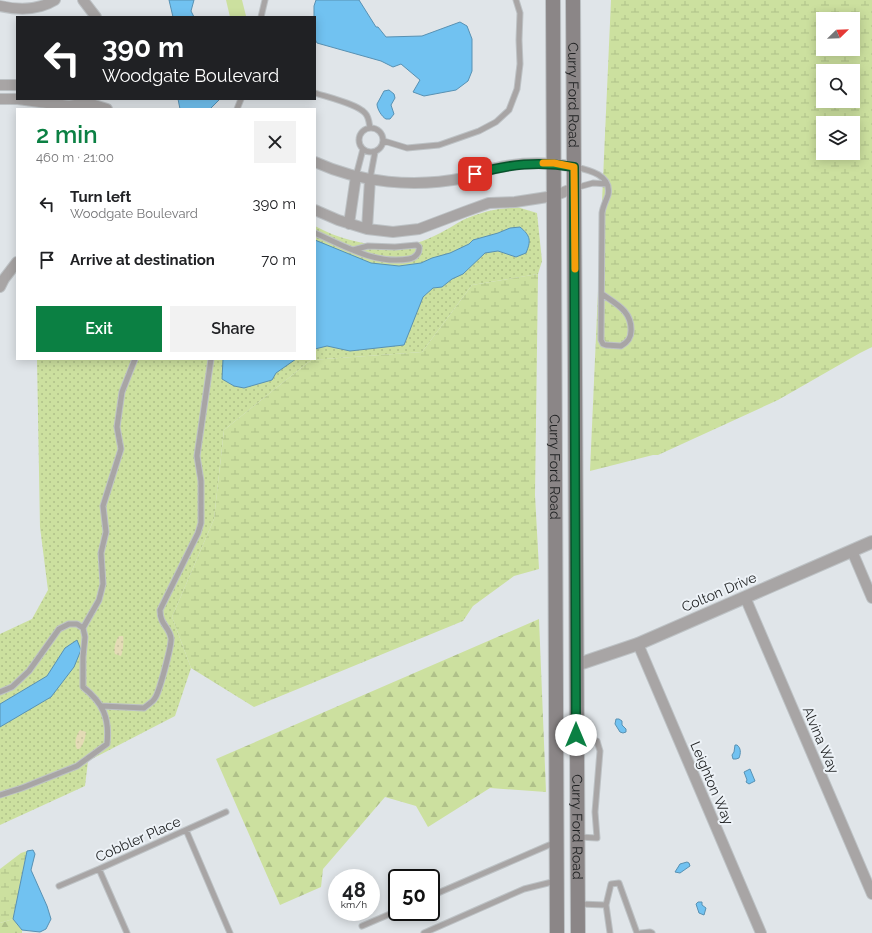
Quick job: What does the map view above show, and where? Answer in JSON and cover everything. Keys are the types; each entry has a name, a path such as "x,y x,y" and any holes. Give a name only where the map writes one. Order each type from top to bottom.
{"main road":[{"name":"Curry Ford Road","path":"553,0 557,933"},
{"name":"Curry Ford Road","path":"573,0 578,933"},
{"path":"555,431 562,454 564,641 568,655 576,665"},
{"path":"556,679 566,683 569,688 571,857 578,879"}],"street":[{"path":"0,6 25,9 48,4 55,0"},
{"path":"83,0 95,16"},
{"path":"0,85 16,85"},
{"path":"0,99 16,99"},
{"path":"24,100 69,106 86,103 101,106"},
{"path":"316,162 334,171 370,179 404,183 464,178 504,167 525,164 554,163 574,167"},
{"path":"349,224 356,176"},
{"path":"367,229 370,179"},
{"path":"316,210 349,224 367,229 393,232 419,229 489,203 515,202 554,196 574,188"},
{"path":"1,281 16,263"},
{"name":"Colton Drive","path":"576,665 638,644 872,542"},
{"path":"852,550 872,598"},
{"name":"Alvina Way","path":"745,597 872,894"},
{"name":"Leighton Way","path":"638,644 761,933"}],"lane":[{"path":"261,16 265,0"},
{"path":"384,142 407,148 440,145 479,132 496,122 509,110 517,89 520,64 520,13 516,0"},
{"path":"316,93 352,105 365,112 369,118 370,128"},
{"path":"370,128 374,128 380,131 384,138 384,142 381,148 375,152 368,152 363,149 359,142 360,134 370,128"},
{"path":"356,176 363,149"},
{"path":"370,179 375,152"},
{"path":"574,167 599,174 607,184 608,196 603,206 602,213 602,294 602,340 603,344 606,345 621,346 629,339 631,334 631,320 628,314 620,306 602,294"},
{"path":"574,188 593,183 607,184"},
{"path":"316,233 353,250 384,260 398,261 412,259 420,250 417,245 395,247 368,246 353,250"},
{"path":"0,795 22,788 77,766 107,744 107,721 102,706 93,694 83,687 83,657 85,638 83,628 100,600 103,584 101,553 106,532 103,506 121,449 117,427 122,392 135,360"},
{"path":"102,706 144,708 156,698 159,691 171,640 169,632 160,619 160,610 198,533 201,523 201,482 197,456 212,360"},
{"path":"0,692 12,686 29,671 59,629 69,624 77,624 83,628"},
{"path":"576,735 597,741 600,751 595,812 596,838 577,836"},
{"name":"Cobbler Place","path":"59,886 226,812"},
{"path":"186,830 230,933"},
{"path":"440,892 557,841"},
{"path":"99,869 126,933"},
{"path":"424,933 524,889 557,881"},
{"path":"610,933 606,904 611,884 619,883 637,933"},
{"path":"578,904 606,904"},
{"path":"362,926 388,915"},
{"path":"641,933 652,933"}],"green space":[{"path":"226,0 242,0 246,16 230,16"},
{"path":"611,0 872,0 872,347 778,400 658,455 590,471"},
{"path":"517,207 537,213 542,261 538,274 472,285 422,352 316,360 316,227 326,232 364,243 390,246 403,245 428,239 477,214"},
{"path":"538,274 535,495 539,569 514,576 473,606 463,621 254,707 191,668 172,617 214,519 224,430 311,360 422,352 472,285"},
{"path":"37,360 311,360 224,430 214,519 172,617 191,668 175,716 88,761 85,786 0,825 0,634 32,619 48,590 40,527"},
{"path":"539,619 546,792 490,788 428,827 416,806 385,797 323,869 321,887 280,905 216,759"},
{"path":"27,851 13,919 0,923 0,869 21,853"},
{"path":"13,919 22,930 22,933 0,933 0,923"}],"sand":[{"path":"119,636 123,636 123,649 121,656 115,654 114,652"},
{"path":"80,730 86,732 86,734 82,746 77,749 76,739"}],"water":[{"path":"169,0 194,0 191,11 194,16 173,16"},
{"path":"316,0 359,0 376,27 378,27 386,37 422,36 460,22 467,26 472,39 472,71 468,81 456,90 424,96 413,92 420,80 401,64 393,67 381,61 317,43 314,6"},
{"path":"389,90 394,94 395,98 391,105 394,114 390,119 386,119 380,113 377,104 384,91"},
{"path":"178,100 219,100 211,108 180,108"},
{"path":"520,227 528,236 529,245 526,253 516,257 498,251 485,253 463,274 452,279 442,287 433,288 423,297 404,345 350,351 327,346 316,349 316,240 371,263 399,266 421,263 450,253 469,244 473,240 510,228"},
{"path":"223,360 295,360 276,373 272,380 244,388 234,386 222,379"},
{"path":"77,640 81,650 74,667 51,697 0,727 0,704 47,676 65,648"},
{"path":"616,719 622,721 622,725 626,729 626,732 620,732 615,724"},
{"path":"735,745 739,748 740,754 739,758 733,759 732,755"},
{"path":"750,769 755,781 749,784 746,782 747,780 744,772"},
{"path":"33,850 35,854 31,870 47,906 51,919 46,929 40,932 22,930 13,919 27,851"},
{"path":"687,862 690,866 680,873 675,872 680,864"},
{"path":"698,902 702,902 702,905 706,908 704,915 699,913 696,904"}],"slow traffic":[{"path":"543,163 554,163 574,167 575,269"}],"route":[{"path":"475,174 496,168 525,164 554,163 574,167 576,735"}]}
